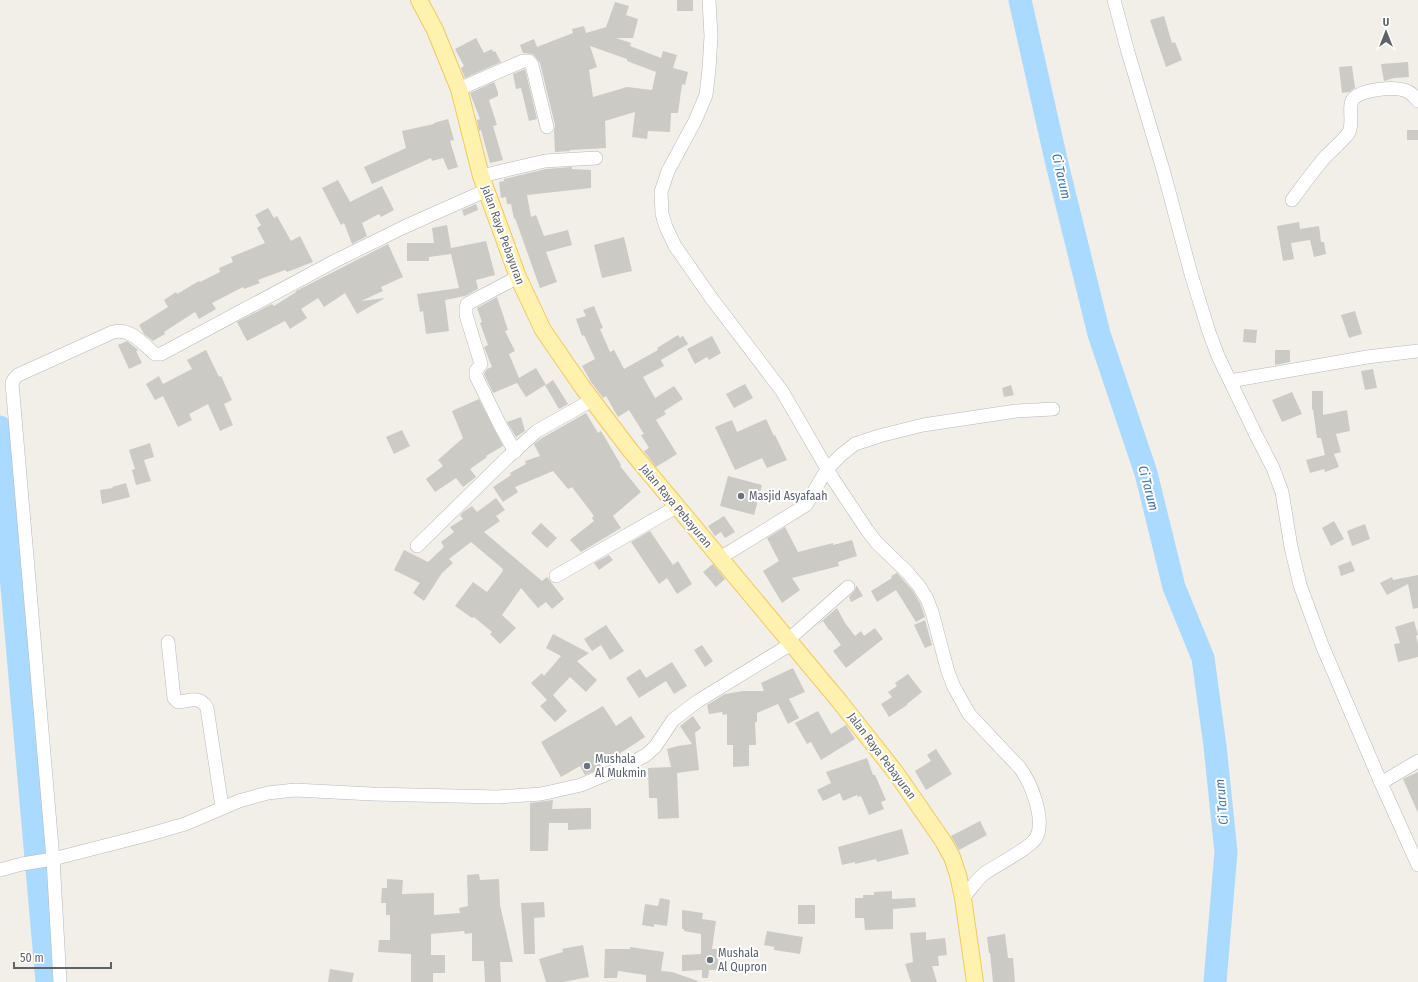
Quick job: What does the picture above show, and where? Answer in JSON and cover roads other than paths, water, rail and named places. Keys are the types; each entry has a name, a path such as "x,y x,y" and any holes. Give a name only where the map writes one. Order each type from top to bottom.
{"main road":[{"name":"Jalan Raya Pebayuran","path":"419,0 435,30 459,89 484,183 518,277 543,330 558,354 630,450 840,702 896,773 942,841 952,858 958,875 976,982"}],"street":[{"path":"709,0 711,36 706,95 695,121 668,172 661,192 662,214 675,246 712,299 782,392 830,474 855,512 877,543 907,572 919,586 927,599 932,612 942,653 954,687 968,714 1026,777 1039,815 1038,832 1035,839 1027,846 984,873 963,898"},
{"path":"1114,0 1211,338 1273,468 1282,492 1291,547 1300,585 1322,645 1418,865"},
{"path":"459,89 523,61 529,61 532,65 547,127"},
{"path":"1292,200 1325,158 1348,134 1352,124 1351,107 1353,99 1359,94 1370,90 1404,90 1412,94 1418,101"},
{"path":"60,982 48,859 12,383 14,379 18,375 106,335 122,330 130,333 155,354 161,354 349,254 404,227 484,183 545,161 596,158"},
{"path":"515,452 476,376 476,371 481,364 466,315 466,309 467,304 518,277"},
{"path":"1230,380 1367,357 1418,351"},
{"path":"417,546 537,431 592,400"},
{"path":"720,558 806,505 830,474 841,455 855,444 879,436 923,425 1016,411 1054,409"},
{"path":"556,576 676,507"},
{"path":"0,870 185,824 222,807 268,793 282,791 318,791 497,797 541,794 581,785 624,768 646,755 655,747 673,720 698,701 790,642 848,587"},
{"path":"168,642 174,698 178,702 198,699 203,702 207,708 222,807"},
{"path":"1381,782 1418,761"}],"waterway":[{"name":"Ci Tarum","path":"1020,0 1057,164 1099,334 1146,473 1174,587 1203,658 1215,746 1226,852 1215,982"},
{"path":"0,427 10,564 47,982"}],"place":[{"name":"Masjid Asyafaah","path":"741,496"},
{"name":"Mushala Al Mukmin","path":"587,766"},
{"name":"Mushala Al Qupron","path":"710,960"}]}
